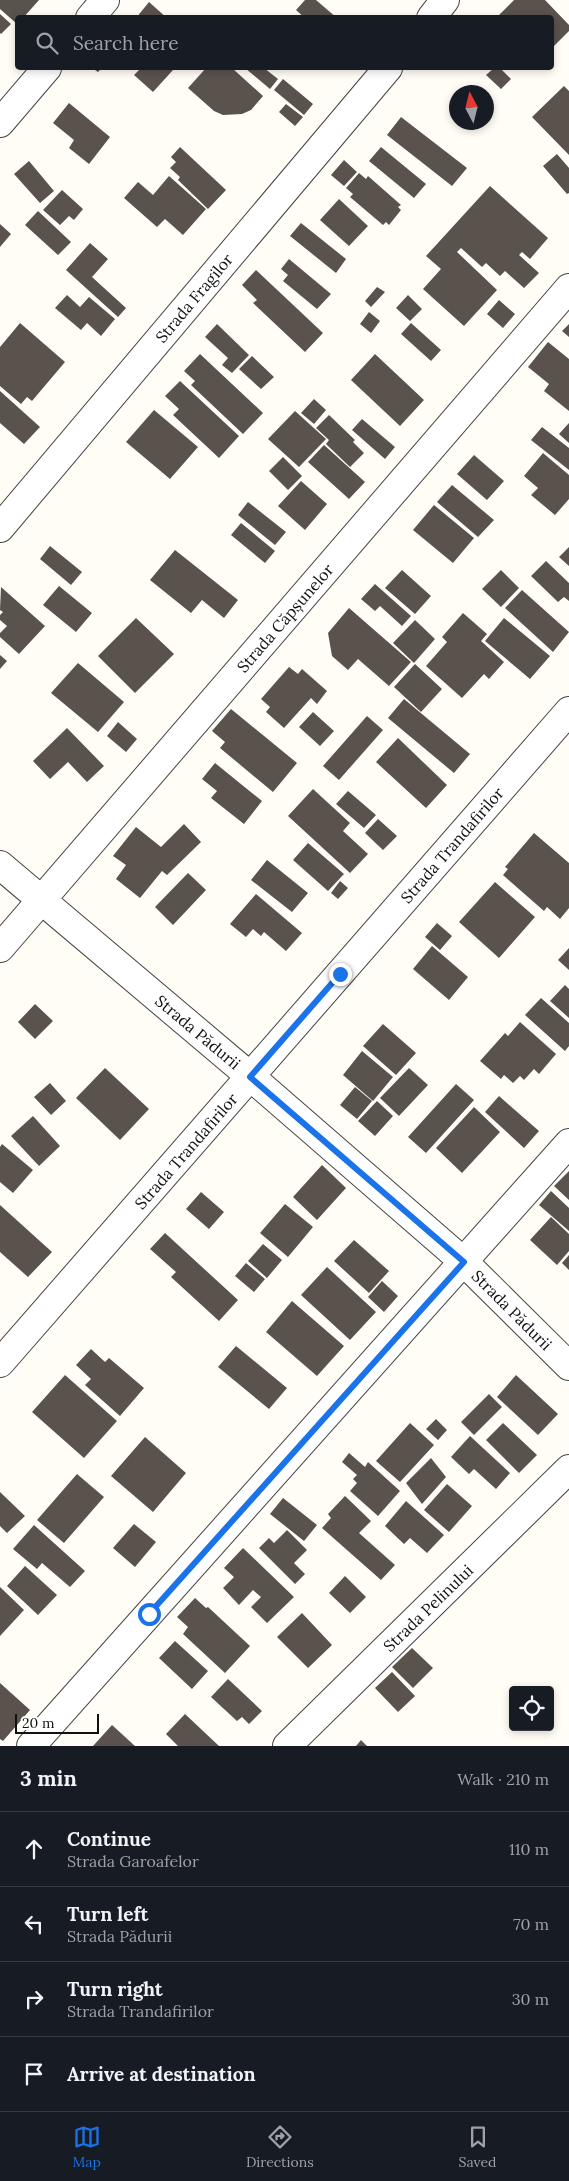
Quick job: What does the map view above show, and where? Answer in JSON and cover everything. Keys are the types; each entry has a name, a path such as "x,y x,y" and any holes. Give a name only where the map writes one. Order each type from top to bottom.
{"street":[{"path":"92,15 105,0"},
{"path":"432,15 445,0"},
{"path":"0,123 45,70"},
{"name":"Strada Fragilor","path":"0,528 386,70"},
{"name":"Strada Căpșunelor","path":"0,948 569,288"},
{"name":"Strada Trandafirilor","path":"0,1364 569,711"},
{"name":"Strada Pădurii","path":"0,864 464,1262 569,1366"},
{"path":"30,1746 569,1143"},
{"name":"Strada Pelinului","path":"287,1746 569,1469"}],"building":[{"path":"0,0 39,0 26,15 15,15 15,22 0,9"},
{"path":"305,0 316,0 334,15 302,15 296,10"},
{"path":"514,0 545,0 569,25 569,31 554,46 554,15 499,15"},
{"path":"149,2 164,15 138,15"},
{"path":"0,14 11,24 1,34 0,33"},
{"path":"139,70 173,70 153,92 134,75"},
{"path":"204,70 234,70 263,96 251,110 242,114 223,115 214,111 188,88"},
{"path":"247,70 267,70 278,79 270,89"},
{"path":"492,70 502,70 511,79 501,89 486,75"},
{"path":"283,79 313,104 304,115 274,90"},
{"path":"564,86 569,91 569,155 532,117"},
{"path":"69,103 110,137 89,164 69,148 74,140 53,123"},
{"path":"286,104 303,117 295,126 279,112"},
{"path":"401,117 467,168 452,186 387,135"},
{"path":"180,147 226,190 208,209 178,180 180,177 170,168 176,162 171,157"},
{"path":"381,147 426,184 414,198 369,161"},
{"path":"557,154 569,168 569,193 567,194 543,166"},
{"path":"344,160 357,172 344,186 331,175"},
{"path":"29,161 54,191 40,203 14,174"},
{"path":"359,173 366,179 368,176 401,205 398,207 401,210 389,225 386,222 383,225 350,197 353,194 346,188"},
{"path":"169,176 206,209 183,235 165,219 157,227 124,198 138,182 153,195"},
{"path":"490,186 548,238 530,259 522,252 519,255 539,273 524,288 505,271 500,276 486,263 482,267 461,248 457,252 497,290 464,326 423,289 441,269 426,256"},
{"path":"62,190 83,209 74,220 69,216 60,225 43,210"},
{"path":"339,199 368,226 349,246 320,220"},
{"path":"38,211 71,242 58,255 25,225"},
{"path":"301,223 346,259 336,273 290,236"},
{"path":"0,224 11,234 0,247"},
{"path":"90,243 108,259 92,277 126,308 118,317 66,270"},
{"path":"289,259 331,294 317,309 283,281 288,275 281,269"},
{"path":"256,270 323,333 305,352 253,303 257,300 242,285"},
{"path":"377,287 385,292 371,307 365,301"},
{"path":"67,295 80,307 89,297 115,319 101,336 87,323 81,330 55,308"},
{"path":"408,295 422,309 410,321 396,308"},
{"path":"499,300 515,314 503,328 487,314"},
{"path":"369,312 380,321 371,333 360,324"},
{"path":"20,323 65,362 32,401 27,397 21,404 0,386 0,347"},
{"path":"411,323 441,350 431,361 401,334"},
{"path":"217,324 249,355 232,373 222,365 228,358 205,337"},
{"path":"569,324 569,337 562,331"},
{"path":"548,342 569,359 569,411 544,391 549,384 528,367"},
{"path":"200,354 263,413 243,434 191,385 195,381 184,371"},
{"path":"375,354 424,400 400,426 351,380"},
{"path":"252,356 274,377 261,389 239,369"},
{"path":"180,381 239,436 219,458 173,415 179,409 165,396"},
{"path":"0,391 40,427 24,444 0,423"},
{"path":"314,399 326,410 314,424 301,413"},
{"path":"154,410 198,447 170,479 126,442"},
{"path":"295,411 326,439 299,467 268,439"},
{"path":"329,415 355,440 353,442 364,453 350,467 326,444 329,440 316,428"},
{"path":"362,419 395,447 385,459 352,430"},
{"path":"569,423 569,443 559,434"},
{"path":"542,427 569,448 569,470 531,440"},
{"path":"324,445 365,482 349,499 308,462"},
{"path":"543,453 569,475 569,499 555,515 531,495 538,488 524,476"},
{"path":"474,455 504,481 487,500 457,474"},
{"path":"283,457 302,476 288,490 269,471"},
{"path":"301,481 327,504 305,530 278,506"},
{"path":"452,485 494,520 478,537 437,502"},
{"path":"248,502 286,532 275,545 238,515"},
{"path":"434,505 474,538 453,563 413,530"},
{"path":"241,523 275,551 265,563 231,535"},
{"path":"50,546 82,572 71,585 40,559"},
{"path":"569,547 569,566 559,557"},
{"path":"175,550 238,600 224,618 202,600 191,613 150,580"},
{"path":"546,561 569,583 569,601 564,597 558,602 531,576"},
{"path":"402,570 431,596 415,614 385,588"},
{"path":"501,570 519,588 501,607 482,589"},
{"path":"375,584 411,616 402,626 380,606 375,611 361,599"},
{"path":"59,586 92,613 76,632 43,605"},
{"path":"1,587 45,626 19,654 0,637 0,633 7,626 0,620 0,615 3,612 0,610"},
{"path":"522,590 569,632 553,652 505,608"},
{"path":"349,608 411,662 389,686 358,659 348,670 332,656 328,633"},
{"path":"463,613 487,634 481,641 504,662 489,679 484,674 462,698 426,666 447,642 442,637"},
{"path":"136,618 174,654 135,693 98,656"},
{"path":"504,618 550,656 530,679 485,641"},
{"path":"415,620 435,639 414,663 393,643"},
{"path":"0,655 7,661 0,669"},
{"path":"78,663 124,702 98,732 51,693"},
{"path":"415,664 442,689 421,712 394,687"},
{"path":"289,667 298,674 302,669 327,691 317,704 311,698 284,728 266,712 270,707 261,699"},
{"path":"404,699 470,754 454,773 388,718"},
{"path":"231,709 297,763 273,792 220,748 225,742 212,731"},
{"path":"313,712 334,731 320,746 299,727"},
{"path":"367,716 383,730 339,780 323,766"},
{"path":"118,722 137,739 126,752 107,736"},
{"path":"67,728 104,766 87,782 68,762 50,779 33,761"},
{"path":"398,738 447,785 426,808 376,762"},
{"path":"215,763 262,801 244,824 211,798 217,791 202,779"},
{"path":"313,789 350,823 343,831 368,854 350,873 288,816"},
{"path":"348,791 376,815 364,828 336,804"},
{"path":"378,819 397,836 383,850 365,833"},
{"path":"184,824 201,842 167,875 162,871 140,898 116,879 126,865 113,856 136,827 161,847"},
{"path":"534,833 569,863 569,908 560,919 547,907 544,911 503,875 508,869 505,867"},
{"path":"308,843 344,874 328,891 293,860"},
{"path":"267,860 308,893 292,912 251,880"},
{"path":"188,873 206,890 173,925 155,907"},
{"path":"340,881 348,888 338,899 331,893"},
{"path":"495,882 535,917 499,958 459,922"},
{"path":"256,894 302,933 286,951 264,932 261,936 253,929 246,937 230,924"},
{"path":"437,923 452,936 440,950 425,937"},
{"path":"432,946 468,977 449,1000 413,969"},
{"path":"569,948 569,970 558,960"},
{"path":"565,985 569,989 569,1018 550,1001"},
{"path":"541,998 569,1023 569,1046 565,1051 525,1015"},
{"path":"35,1004 53,1021 35,1039 18,1022"},
{"path":"520,1022 556,1054 539,1074 534,1069 524,1080 520,1076 513,1083 504,1075 501,1079 480,1061 505,1033 508,1036"},
{"path":"383,1024 416,1053 396,1075 363,1046"},
{"path":"362,1051 393,1077 373,1101 343,1075"},
{"path":"105,1068 149,1109 120,1140 76,1098"},
{"path":"409,1068 428,1085 399,1116 380,1098"},
{"path":"50,1083 66,1101 51,1115 34,1097"},
{"path":"456,1084 474,1100 426,1153 408,1137"},
{"path":"355,1087 372,1101 357,1119 340,1105"},
{"path":"499,1096 539,1131 524,1148 485,1112"},
{"path":"377,1101 393,1116 375,1136 358,1121"},
{"path":"474,1107 500,1132 462,1173 436,1148"},
{"path":"33,1116 60,1146 39,1166 11,1136"},
{"path":"2,1144 33,1170 13,1193 0,1182 0,1147"},
{"path":"322,1165 346,1188 317,1220 293,1197"},
{"path":"569,1171 569,1200 554,1186"},
{"path":"551,1191 569,1208 569,1231 539,1205"},
{"path":"201,1192 224,1212 209,1229 186,1209"},
{"path":"285,1204 313,1227 288,1257 260,1233"},
{"path":"0,1205 52,1252 28,1277 0,1252"},
{"path":"551,1217 569,1234 569,1251 557,1265 530,1240"},
{"path":"165,1233 238,1300 219,1321 171,1277 176,1272 150,1249"},
{"path":"354,1240 389,1271 369,1293 334,1261"},
{"path":"263,1244 282,1260 267,1278 248,1261"},
{"path":"569,1255 569,1270 562,1263"},
{"path":"246,1263 265,1279 254,1292 235,1276"},
{"path":"327,1267 376,1312 350,1340 301,1295"},
{"path":"382,1281 398,1296 384,1312 368,1297"},
{"path":"292,1301 344,1346 317,1376 266,1332"},
{"path":"236,1346 287,1388 269,1409 218,1367"},
{"path":"91,1349 105,1362 109,1358 144,1388 120,1416 85,1385 91,1379 76,1365"},
{"path":"65,1375 117,1421 84,1458 32,1412"},
{"path":"516,1375 558,1414 538,1435 497,1397"},
{"path":"489,1394 502,1407 474,1435 461,1422"},
{"path":"436,1419 447,1430 438,1440 426,1429"},
{"path":"410,1423 434,1445 400,1482 376,1461"},
{"path":"503,1423 537,1455 519,1473 486,1440"},
{"path":"470,1436 510,1473 496,1489 474,1469 469,1474 451,1457"},
{"path":"145,1437 186,1473 153,1512 111,1476"},
{"path":"349,1453 365,1467 368,1462 400,1491 378,1516 350,1491 357,1483 353,1479 357,1475 342,1462"},
{"path":"431,1458 446,1477 422,1504 406,1483"},
{"path":"77,1474 104,1497 64,1543 37,1520"},
{"path":"447,1484 472,1506 449,1532 424,1510"},
{"path":"0,1492 25,1516 7,1533 0,1526"},
{"path":"345,1496 371,1521 359,1533 395,1565 381,1580 322,1528 331,1518 328,1514"},
{"path":"283,1498 317,1525 304,1541 270,1514"},
{"path":"406,1501 444,1535 427,1553 410,1538 404,1544 385,1526"},
{"path":"134,1524 156,1542 135,1567 113,1548"},
{"path":"34,1525 85,1571 70,1587 42,1563 37,1569 13,1549"},
{"path":"287,1530 307,1550 294,1563 305,1574 295,1584 259,1548 269,1538 274,1543"},
{"path":"243,1548 294,1597 267,1623 251,1607 261,1597 253,1590 239,1605 223,1588 234,1577 224,1568"},
{"path":"25,1566 57,1595 38,1615 7,1586"},
{"path":"345,1576 366,1597 350,1613 329,1593"},
{"path":"0,1587 24,1610 0,1636"},
{"path":"195,1598 206,1608 208,1607 250,1646 225,1673 183,1634 188,1627 177,1617"},
{"path":"302,1613 332,1645 308,1668 277,1637"},
{"path":"175,1641 208,1671 192,1689 159,1658"},
{"path":"412,1648 433,1668 413,1688 392,1667"},
{"path":"392,1672 415,1696 398,1712 375,1688"},
{"path":"228,1679 262,1711 249,1724 242,1717 237,1721 211,1697"},
{"path":"0,1683 30,1710 3,1741 0,1739"},
{"path":"185,1714 219,1746 178,1746 166,1734"},
{"path":"112,1725 135,1746 93,1746"},
{"path":"361,1740 367,1746 356,1746"}],"route":[{"path":"149,1614 464,1262 250,1077 340,974"}]}
